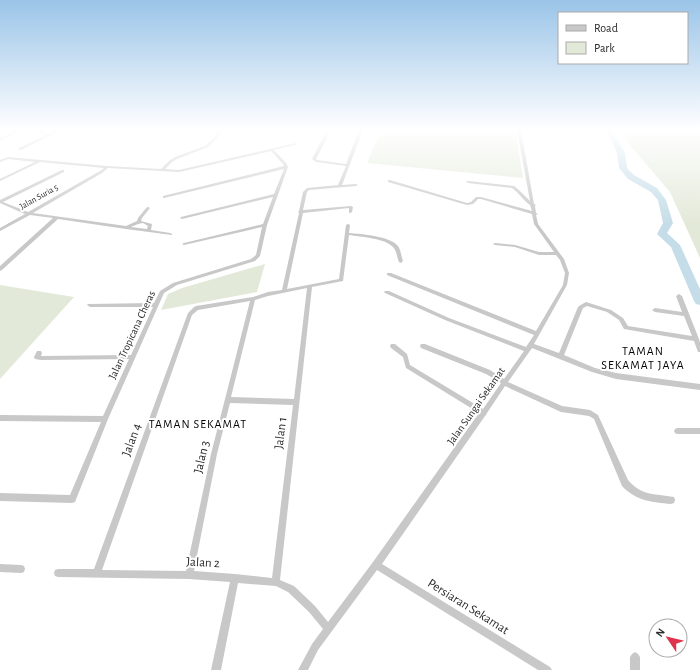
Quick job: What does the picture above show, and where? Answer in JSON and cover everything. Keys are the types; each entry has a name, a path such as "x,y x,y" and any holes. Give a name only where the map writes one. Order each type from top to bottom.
{"street":[{"path":"0,180 38,161"},
{"path":"42,161 180,171 223,161"},
{"path":"162,170 172,161"},
{"path":"164,197 286,167 282,161"},
{"path":"318,161 348,165"},
{"path":"340,186 349,161"},
{"name":"Jalan Sungai Sekamat","path":"303,670 315,647 376,565 529,348 565,285 567,273 562,260 536,224 536,214 525,161"},
{"name":"Jalan Suria 5","path":"0,230 27,213 101,172 107,167"},
{"name":"Jalan Tropicana Cheras","path":"0,497 72,499 104,419 162,292 171,286 253,260 258,256 265,224 286,167"},
{"path":"0,202 63,170"},
{"path":"388,181 467,204 472,203 477,198 481,198 536,214"},
{"path":"468,182 512,187 517,189 523,199 534,205"},
{"path":"284,290 305,192 308,189 356,185"},
{"path":"182,218 275,195"},
{"path":"0,202 27,213 170,234"},
{"path":"126,228 139,221 148,208"},
{"path":"300,212 350,210"},
{"path":"0,269 56,218"},
{"path":"139,221 150,225 149,232"},
{"path":"184,244 265,224"},
{"path":"254,299 284,290 310,287 341,280 348,226"},
{"path":"348,234 367,236 392,244 396,247 401,261"},
{"path":"495,244 515,246 539,253 558,254"},
{"path":"389,274 538,334"},
{"name":"Jalan 1","path":"276,582 310,287"},
{"path":"387,292 447,319 594,370 616,376 700,387"},
{"path":"679,296 700,350"},
{"name":"Jalan 4","path":"96,574 190,314 196,308 254,299"},
{"name":"Jalan 3","path":"189,575 214,454 254,299"},
{"path":"560,357 580,307 583,304 609,311 621,319 626,328 696,339"},
{"path":"90,305 156,305"},
{"path":"656,310 686,314"},
{"path":"393,346 405,356 408,366 484,412"},
{"path":"423,346 488,372 505,383 561,409 590,413 596,417 625,484 631,491 639,496 671,500"},
{"path":"39,353 38,357 41,358 133,357"},
{"path":"228,400 297,402"},
{"path":"0,418 104,419"},
{"path":"677,431 700,431"},
{"name":"Persiaran Sekamat","path":"376,565 547,670"},
{"path":"0,568 20,569"},
{"name":"Jalan 2","path":"58,573 189,575 276,582 291,589 312,609 329,629"},
{"path":"216,670 235,578"},
{"path":"635,657 636,670"}],"green space":[{"path":"368,161 520,161 523,178 367,163"},
{"path":"644,161 700,161 700,258 670,192"},
{"path":"265,264 257,292 161,310 168,294 182,288"},
{"path":"0,285 74,297 0,379"}],"waterway":[{"path":"622,161 623,168 631,177 654,190 662,200 668,223 662,234 675,245 700,301"}],"district":[{"name":"TAMAN SEKAMAT JAYA","path":"643,358"},
{"name":"TAMAN SEKAMAT","path":"198,424"}]}
